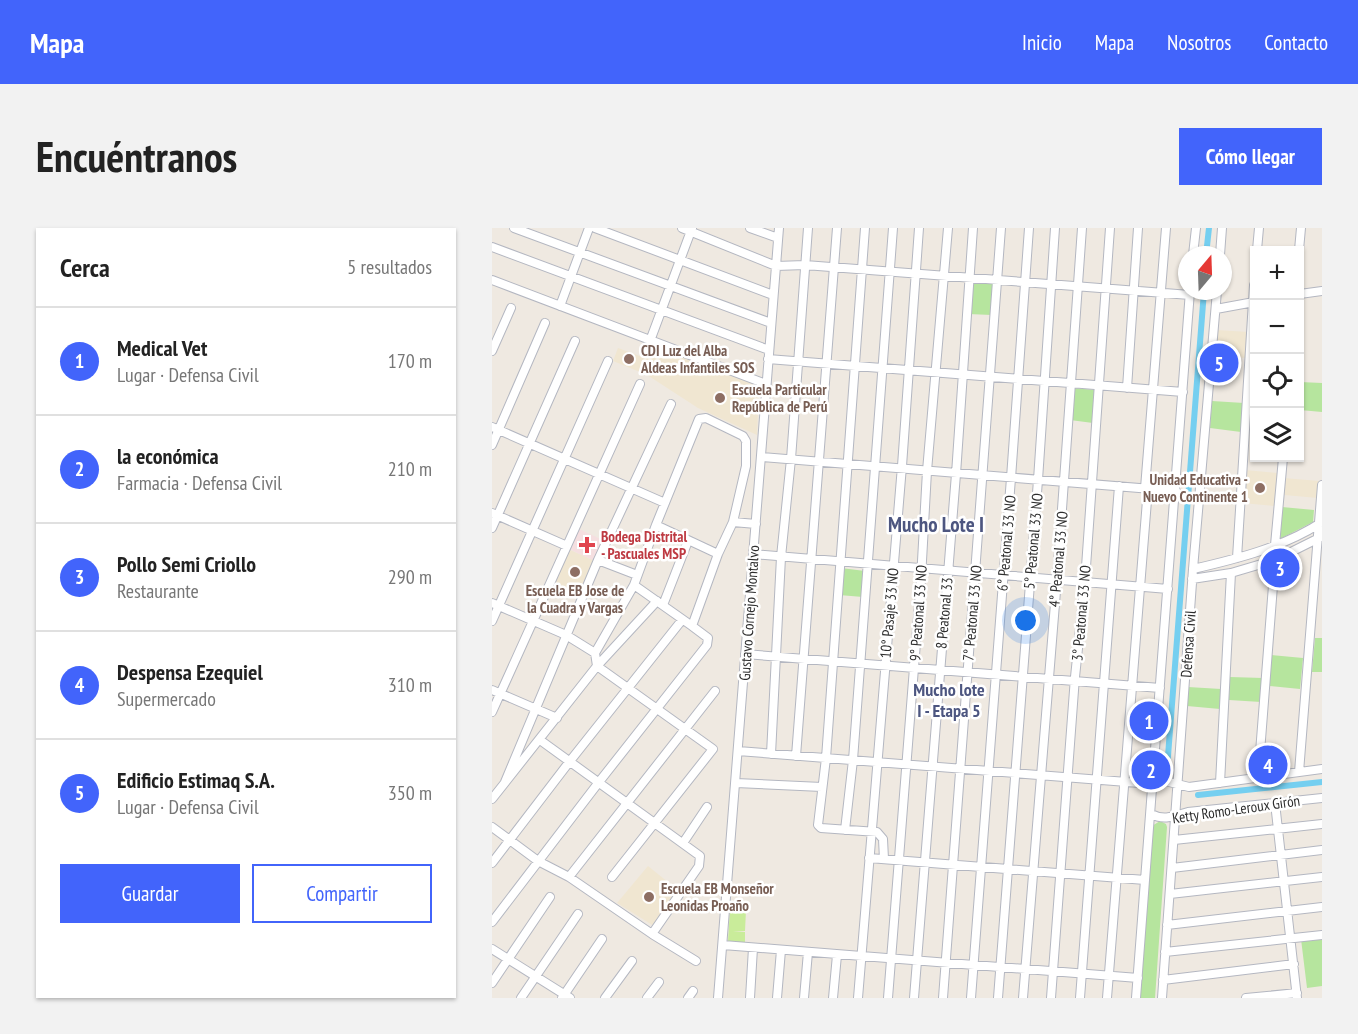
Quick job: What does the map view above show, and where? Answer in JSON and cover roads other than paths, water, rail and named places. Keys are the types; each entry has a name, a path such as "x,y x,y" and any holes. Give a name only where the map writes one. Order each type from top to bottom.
{"street":[{"path":"514,228 771,323"},
{"path":"560,306 589,228"},
{"path":"595,228 773,295"},
{"path":"682,228 692,230 776,266 805,265 1178,293"},
{"path":"750,228 778,238"},
{"name":"Gustavo Cornejo Montalvo","path":"718,998 779,228"},
{"path":"771,754 781,557 791,459 796,361 808,228"},
{"path":"796,756 837,228"},
{"path":"865,228 826,758 818,825 821,828 877,832 884,839 884,859"},
{"path":"845,830 853,760 892,228"},
{"name":"10° Pasaje 33 NO","path":"858,998 902,470 919,228"},
{"name":"9° Peatonal 33 NO","path":"888,998 942,276 948,228"},
{"name":"8 Peatonal 33","path":"914,998 956,474 973,228"},
{"name":"7° Peatonal 33 NO","path":"943,998 1001,228"},
{"name":"6° Peatonal 33 NO","path":"971,998 1029,228"},
{"name":"5° Peatonal 33 NO","path":"998,998 1055,228"},
{"name":"4° Peatonal 33 NO","path":"1023,998 1072,384 1082,228"},
{"name":"3° Peatonal 33 NO","path":"1051,998 1075,681 1085,581 1110,228"},
{"path":"1127,388 1138,228"},
{"path":"1107,998 1166,228"},
{"path":"1194,246 1196,228"},
{"path":"1221,246 1222,228"},
{"path":"1257,246 1259,228"},
{"path":"1299,246 1301,228"},
{"path":"650,341 692,230"},
{"path":"492,247 662,310 769,354 796,361 1184,392"},
{"path":"492,280 766,384"},
{"path":"1304,293 1322,291"},
{"name":"Defensa Civil","path":"1136,998 1190,300"},
{"name":"Defensa Civil","path":"1162,998 1192,579 1216,300"},
{"path":"1216,309 1250,303"},
{"path":"492,351 511,308"},
{"path":"492,445 495,428 545,323"},
{"path":"492,528 495,515 575,341"},
{"path":"1237,558 1251,354"},
{"path":"492,621 495,604 532,531 608,360"},
{"path":"492,712 496,692 533,621 640,384"},
{"path":"504,783 598,560 671,404"},
{"path":"612,877 713,748 597,666 595,653 634,585 699,419 706,418 745,438 746,466 733,522 718,554 692,626"},
{"path":"495,428 665,503"},
{"path":"761,457 1176,491"},
{"path":"1275,545 1283,462"},
{"path":"746,466 760,468"},
{"path":"1299,772 1322,484"},
{"path":"1080,998 1119,486"},
{"path":"495,515 567,546"},
{"path":"733,522 756,524"},
{"path":"1193,568 1237,558 1275,545 1320,523"},
{"path":"656,525 718,554"},
{"path":"1305,532 1316,540"},
{"path":"1192,579 1231,573 1275,560 1316,540"},
{"path":"492,799 597,666 660,603 688,541"},
{"path":"753,555 1168,589"},
{"path":"598,560 637,575"},
{"path":"1258,778 1275,560"},
{"path":"1220,783 1231,573"},
{"path":"492,922 707,645 708,638 634,585"},
{"path":"495,604 566,635 595,653"},
{"path":"492,863 682,620"},
{"path":"745,654 1160,688"},
{"path":"568,877 715,691"},
{"path":"496,692 557,718"},
{"path":"540,740 700,856 699,866 652,934"},
{"name":"Ketty Romo-Leroux Girón","path":"738,751 1152,784 1165,781 1188,787 1322,769"},
{"path":"492,780 504,783"},
{"path":"736,783 822,788"},
{"name":"Ketty Romo-Leroux Girón","path":"1151,814 1163,819 1194,811 1322,798"},
{"path":"1246,998 1297,995 1275,803"},
{"path":"683,843 707,807"},
{"path":"1174,840 1322,824"},
{"path":"492,827 538,861 568,877 696,961"},
{"path":"1172,868 1322,850"},
{"path":"869,858 1145,880"},
{"path":"1170,894 1322,877"},
{"path":"492,983 550,897"},
{"path":"1167,925 1322,907"},
{"path":"521,998 535,974 578,914"},
{"path":"1165,952 1322,935"},
{"path":"492,949 535,974 566,997 602,939"},
{"path":"723,945 1138,978"},
{"path":"750,998 753,948"},
{"path":"777,998 781,950"},
{"path":"804,998 808,952"},
{"path":"833,998 837,955"},
{"path":"605,998 632,961"},
{"path":"1163,980 1294,964"},
{"path":"647,998 659,982"}],"waterway":[{"path":"1207,246 1209,228"},
{"path":"1167,769 1203,300"},
{"path":"1198,795 1322,782"}],"place":[{"name":"CDI Luz del Alba Aldeas Infantiles SOS","path":"629,359"},
{"name":"Edificio Estimaq S.A.","path":"1219,363"},
{"name":"Escuela Particular República de Perú","path":"720,398"},
{"name":"Unidad Educativa - Nuevo Continente 1","path":"1260,488"},
{"name":"Bodega Distrital - Pascuales MSP","path":"587,545"},
{"name":"Pollo Semi Criollo","path":"1280,568"},
{"name":"Escuela EB Jose de la Cuadra y Vargas","path":"575,572"},
{"name":"Medical Vet","path":"1149,721"},
{"name":"Despensa Ezequiel","path":"1268,765"},
{"name":"la económica","path":"1151,770"},
{"name":"Escuela EB Monseñor Leonidas Proaño","path":"649,897"}],"district":[{"name":"Mucho Lote I","path":"936,524"},
{"name":"Mucho lote I - Etapa 5","path":"949,699"}]}
